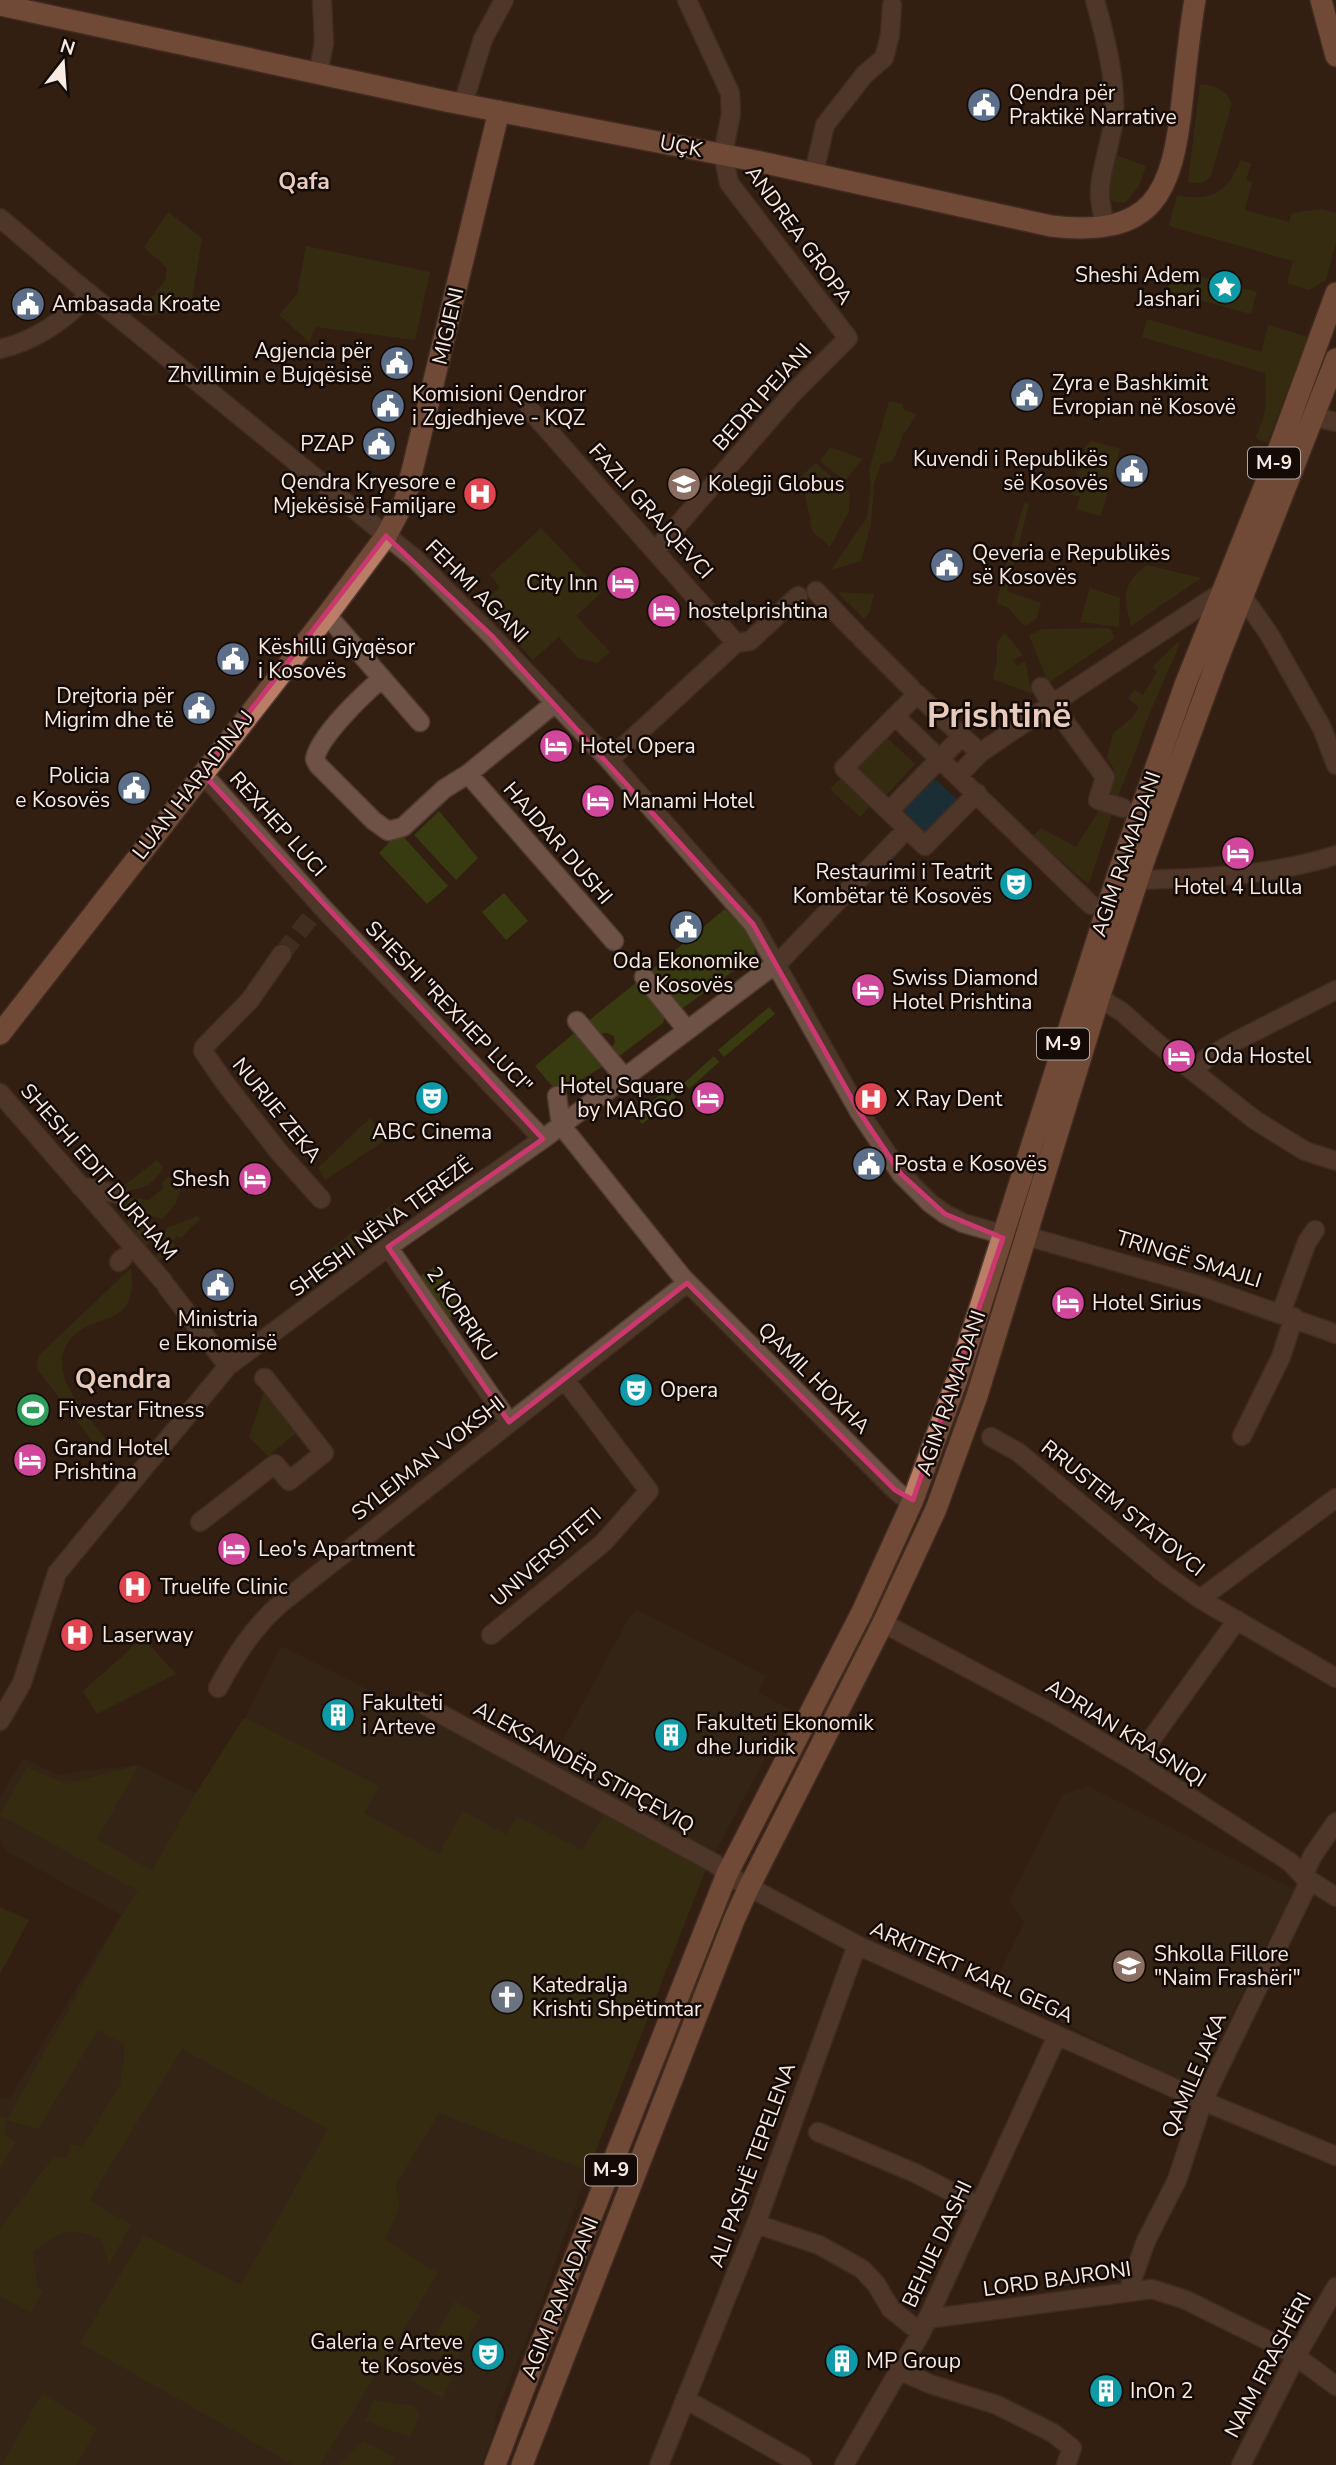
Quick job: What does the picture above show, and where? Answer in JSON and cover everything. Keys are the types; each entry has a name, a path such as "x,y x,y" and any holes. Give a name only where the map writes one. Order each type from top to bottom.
{"main road":[{"name":"UÇK","path":"0,5 463,104 814,173 1051,226 1090,229 1125,221 1146,208 1166,182 1177,148 1195,0"},
{"path":"1321,0 1336,56"},
{"name":"MIGJENI","path":"386,536 405,500 415,466 499,111"},
{"name":"AGIM RAMADANI","path":"495,2465 727,1874 862,1612 913,1500 944,1418 1003,1238 1106,910 1207,660 1329,336 1336,293"},
{"name":"AGIM RAMADANI","path":"1232,594 1314,417 1336,359"},
{"name":"LUAN HARADINAJ","path":"0,1034 386,536"},
{"name":"AGIM RAMADANI","path":"522,2465 749,1887 883,1623 936,1509 966,1427 1207,660"}],"street":[{"path":"318,74 324,43 322,0"},
{"path":"463,104 483,39 504,0"},
{"path":"687,0 730,93 731,114 723,155"},
{"path":"1095,0 1113,93 1111,138 1100,189 1106,227"},
{"path":"814,173 825,125 865,74 884,58 890,35 892,5"},
{"name":"ANDREA GROPA","path":"723,155 729,183 848,338"},
{"name":"FEHMI AGANI","path":"0,218 414,558 609,760 752,924 775,964"},
{"path":"0,349 18,345 35,336 69,313 90,294"},
{"name":"BEDRI PEJANI","path":"656,550 792,394 848,338"},
{"name":"FAZLI GRAJQEVCI","path":"530,410 736,643"},
{"path":"1314,417 1336,422"},
{"path":"816,592 911,688"},
{"path":"959,775 979,753 1052,704 1232,594 1269,634 1322,727 1336,765"},
{"path":"609,760 736,643 750,641 797,596"},
{"path":"327,615 420,722"},
{"path":"382,678 362,696 320,745 315,759 317,765 374,821 388,831 403,827 444,789 468,774 555,703"},
{"path":"1041,687 1105,777 1098,800 1123,808"},
{"path":"977,793 925,846 844,768 917,694 979,753"},
{"path":"895,716 1091,905"},
{"path":"889,811 962,736"},
{"name":"REXHEP LUCI","path":"202,773 315,912"},
{"name":"HAJDAR DUSHI","path":"468,774 614,941"},
{"name":"SHESHI NËNA TEREZË","path":"0,1721 22,1683 57,1573 228,1366 388,1247 543,1139 775,964 907,829"},
{"path":"1137,880 1265,872 1308,864 1336,855"},
{"name":"SHESHI \"REXHEP LUCI\"","path":"315,912 543,1139"},
{"name":"NURIJE ZEKA","path":"282,954 250,1000 204,1047 205,1056 279,1152 321,1199"},
{"path":"775,964 860,1113 901,1174 945,1214 1003,1238"},
{"path":"644,976 687,1030"},
{"path":"1193,1071 1207,1058 1227,1046 1336,990"},
{"path":"1099,999 1122,1012 1255,1120 1306,1151 1336,1161"},
{"path":"578,1021 624,1077"},
{"name":"SHESHI EDIT DURHAM","path":"0,1093 98,1207 149,1260 228,1366"},
{"path":"557,1096 561,1125"},
{"name":"QAMIL HOXHA","path":"561,1125 687,1283 901,1495 913,1500"},
{"path":"80,1186 117,1194"},
{"path":"98,1207 122,1216"},
{"path":"1242,1436 1281,1357 1287,1315 1307,1241 1315,1230"},
{"name":"TRINGË SMAJLI","path":"1026,1236 1136,1266 1287,1315 1336,1334"},
{"name":"2 KORRIKU","path":"388,1247 509,1422"},
{"name":"SYLEJMAN VOKSHI","path":"218,1688 242,1644 259,1623 687,1283"},
{"path":"200,1521 275,1464 289,1481 324,1453 264,1378"},
{"name":"UNIVERSITETI","path":"491,1635 603,1543 649,1490 565,1380"},
{"name":"RRUSTEM STATOVCI","path":"991,1437 1018,1452 1166,1576 1200,1599 1336,1678"},
{"path":"1200,1599 1336,1498"},
{"path":"1135,1762 1237,1620"},
{"name":"ADRIAN KRASNIQI","path":"883,1623 1054,1714 1135,1762 1290,1862 1307,1878 1336,1897"},
{"name":"ALEKSANDËR STIPÇEVIQ","path":"417,1701 714,1863 727,1874"},
{"name":"QAMILE JAKA","path":"1128,2291 1142,2252 1177,2180 1203,2101 1307,1878 1314,1854 1336,1822"},
{"name":"ARKITEKT KARL GEGA","path":"727,1874 857,1945 1203,2101 1336,2156"},
{"name":"ALI PASHË TEPELENA","path":"659,2465 756,2224 857,1945"},
{"name":"BEHIJE DASHI","path":"844,2465 924,2326 1057,2036"},
{"path":"818,2132 915,2174 979,2206"},
{"path":"756,2224 819,2245 862,2269 876,2284 891,2309 924,2326"},
{"name":"NAIM FRASHËRI","path":"1241,2465 1336,2287"},
{"name":"LORD BAJRONI","path":"924,2326 1152,2289 1186,2300 1289,2351 1336,2386"},
{"path":"898,2370 937,2386 997,2404 1052,2433 1069,2457"},
{"path":"685,2399 802,2465"}],"highlighted area":[{"path":"386,536 492,636 753,924 860,1113 901,1174 945,1214 1003,1238 913,1500 895,1490 687,1283 509,1422 388,1247 543,1139 202,773"}],"shaded area":[{"path":"636,1609 766,1676 758,1692 791,1710 706,1869 593,2157 531,2329 498,2408 491,2440 481,2465 0,2465 0,2152 6,2120 0,2116 0,2098 9,2099 121,1915 6,1851 0,1839 0,1798 23,1758 59,1775 139,1765 196,1793 210,1787 281,1646 409,1710 411,1705 490,1749 500,1732 551,1762"},
{"name":"Shkolla Fillore \"Naim Frashëri\"","path":"1088,1786 1294,1889 1195,2088 992,1988 1024,1922 1009,1900 1063,1794"}],"green space":[{"path":"1200,84 1223,92 1232,104 1211,176 1203,182 1195,183 1188,182"},
{"path":"1116,155 1146,166 1139,186 1125,203 1112,201 1104,195"},
{"path":"1240,160 1251,164 1246,180 1252,182 1245,210 1289,222 1292,213 1323,209 1336,213 1336,242 1326,280 1309,290 1287,283 1293,261 1169,226 1177,195 1199,197 1217,192 1230,180"},
{"path":"168,212 202,238 192,299 167,312 146,316 139,314 166,279 167,268 144,247"},
{"path":"306,246 430,272 415,340 316,327 309,342 279,315 297,294"},
{"path":"1173,269 1257,292 1251,314 1167,291"},
{"path":"1147,319 1261,352 1268,325 1308,337 1267,443 1255,438 1265,407 1265,373 1142,337"},
{"path":"889,401 902,404 904,410 917,414 903,435 893,461 881,464 874,484 871,524 861,561 831,570 867,517 871,489 869,470"},
{"path":"1091,441 1120,449 1101,516 1076,509 1080,497 1071,494 1086,445"},
{"path":"830,447 862,459 845,481 820,461"},
{"path":"815,463 850,492 849,511 830,547 812,531 802,476"},
{"path":"1024,503 1029,504 1007,591 1041,603 1037,618 1025,626 1008,608 997,603"},
{"path":"541,528 602,592 576,616 610,652 597,663 578,658 559,637 533,660 482,603 500,587 490,575"},
{"path":"1147,565 1201,578 1131,626 1127,592 1133,579"},
{"path":"1090,588 1120,598 1119,627 1080,622"},
{"path":"837,592 874,594 870,611 864,619"},
{"path":"1110,628 1115,638 1048,683 1029,635 1042,629"},
{"path":"1004,633 1023,655 1013,660 1017,666 1025,661 1032,694 993,679 997,643"},
{"path":"1178,642 1179,646 1117,800 1111,797 1109,785 1114,769 1107,758 1113,733 1130,720 1139,708 1128,698 1134,690 1143,695 1157,672 1152,667"},
{"path":"883,734 915,764 882,800 849,768"},
{"path":"845,774 874,802 860,817 830,789"},
{"path":"1101,807 1113,811 1089,883 1033,836 1041,828 1076,847"},
{"path":"439,811 478,858 456,880 414,835"},
{"path":"399,832 448,886 427,904 379,853"},
{"path":"504,893 528,921 506,940 482,912"},
{"path":"725,909 754,939 755,955 683,1008 676,1006 649,972"},
{"path":"637,982 665,1016 663,1023 618,1057 611,1050 615,1042 614,1036 599,1034 587,1022"},
{"path":"769,1007 775,1014 724,1057 718,1050"},
{"path":"578,1030 608,1063 559,1094 535,1066"},
{"path":"714,1056 719,1062 689,1089 684,1083"},
{"path":"669,1088 676,1097 642,1124 635,1115"},
{"path":"370,1118 384,1141 325,1180 318,1168"},
{"path":"157,1160 163,1167 150,1184 139,1189 117,1191"},
{"path":"169,1177 181,1188 176,1203 163,1219 121,1208 117,1196 149,1200 164,1187 161,1183"},
{"path":"396,1202 402,1210 370,1233 364,1225"},
{"path":"197,1216 200,1219 181,1238 177,1236 172,1241 175,1245 158,1262 155,1259 167,1228"},
{"path":"126,1221 157,1226 146,1248"},
{"path":"355,1230 362,1240 329,1263 324,1254"},
{"path":"434,1267 463,1308 447,1321 416,1279"},
{"path":"131,1268 131,1290 127,1304 119,1313 83,1328 72,1337 62,1358 66,1383 112,1449 103,1455 37,1369 38,1356"},
{"path":"267,1383 302,1428 268,1456 249,1437"},
{"path":"143,1638 176,1674 97,1714 83,1691"},
{"path":"243,1719 248,1719 379,1786 364,1813 439,1854 463,1811 506,1835 517,1816 582,1850 604,1815 706,1869 588,2171 439,2113 396,2184 399,2208 385,2240 438,2273 320,2465 294,2465 80,2343 144,2235 241,2285 328,2129 182,2049 89,2200 131,2225 109,2264 101,2239 81,2232 65,2232 33,2252 37,2287 42,2291 31,2313 0,2296 0,2229 54,2156 67,2158 71,2144 82,2147 121,2083 125,2045 98,2030 38,2129 7,2120 4,2134 16,2142 0,2168 0,2116 7,2119 138,1891 0,1815 27,1767 66,1784 139,1765 97,1839 152,1871 196,1793"},
{"path":"0,1907 29,1920 0,1974"},
{"path":"455,2301 481,2316 457,2358 449,2354 445,2358 428,2348"},
{"path":"422,2358 441,2366 440,2372 453,2379 442,2398 411,2380"},
{"path":"42,2393 97,2429 76,2465 2,2465"},
{"path":"373,2400 414,2406 420,2414 410,2437 365,2421"},
{"path":"363,2441 394,2457 390,2465 339,2465"}],"water":[{"path":"934,778 958,800 925,836 901,813"}],"tunnel":[{"path":"282,954 310,918"}],"place":[{"name":"Qendra për Praktikë Narrative","path":"984,105"},
{"name":"Sheshi Adem Jashari","path":"1225,287"},
{"name":"Ambasada Kroate","path":"28,304"},
{"name":"Agjencia për Zhvillimin e Bujqësisë","path":"397,363"},
{"name":"Zyra e Bashkimit Evropian në Kosovë","path":"1027,395"},
{"name":"Komisioni Qendror i Zgjedhjeve - KQZ","path":"388,406"},
{"name":"PZAP","path":"379,444"},
{"name":"Kuvendi i Republikës së Kosovës","path":"1132,471"},
{"name":"Kolegji Globus","path":"684,484"},
{"name":"Qendra Kryesore e Mjekësisë Familjare","path":"480,494"},
{"name":"Qeveria e Republikës së Kosovës","path":"947,565"},
{"name":"City Inn","path":"623,583"},
{"name":"hostelprishtina","path":"664,611"},
{"name":"Këshilli Gjyqësor i Kosovës","path":"233,659"},
{"name":"Drejtoria për Migrim dhe të","path":"199,708"},
{"name":"Hotel Opera","path":"556,746"},
{"name":"Policia e Kosovës","path":"134,788"},
{"name":"Manami Hotel","path":"598,801"},
{"name":"Hotel 4 Llulla","path":"1238,853"},
{"name":"Restaurimi i Teatrit Kombëtar të Kosovës","path":"1016,884"},
{"name":"Oda Ekonomike e Kosovës","path":"686,927"},
{"name":"Swiss Diamond Hotel Prishtina","path":"868,990"},
{"name":"Oda Hostel","path":"1179,1056"},
{"name":"ABC Cinema","path":"432,1098"},
{"name":"Hotel Square by MARGO","path":"708,1098"},
{"name":"X Ray Dent","path":"871,1099"},
{"name":"Posta e Kosovës","path":"869,1164"},
{"name":"Shesh","path":"255,1179"},
{"name":"Ministria e Ekonomisë","path":"218,1285"},
{"name":"Hotel Sirius","path":"1068,1303"},
{"name":"Opera","path":"636,1390"},
{"name":"Fivestar Fitness","path":"33,1410"},
{"name":"Grand Hotel Prishtina","path":"30,1460"},
{"name":"Leo's Apartment","path":"234,1549"},
{"name":"Truelife Clinic","path":"135,1587"},
{"name":"Laserway","path":"77,1635"},
{"name":"Fakulteti i Arteve","path":"338,1715"},
{"name":"Fakulteti Ekonomik dhe Juridik","path":"671,1735"},
{"name":"Shkolla Fillore \"Naim Frashëri\"","path":"1129,1966"},
{"name":"Katedralja Krishti Shpëtimtar","path":"507,1997"},
{"name":"Galeria e Arteve te Kosovës","path":"488,2354"},
{"name":"MP Group","path":"842,2361"},
{"name":"InOn 2","path":"1106,2391"}],"district":[{"name":"Qafa","path":"304,181"},
{"name":"Prishtinë","path":"999,715"},
{"name":"Qendra","path":"123,1379"}]}
